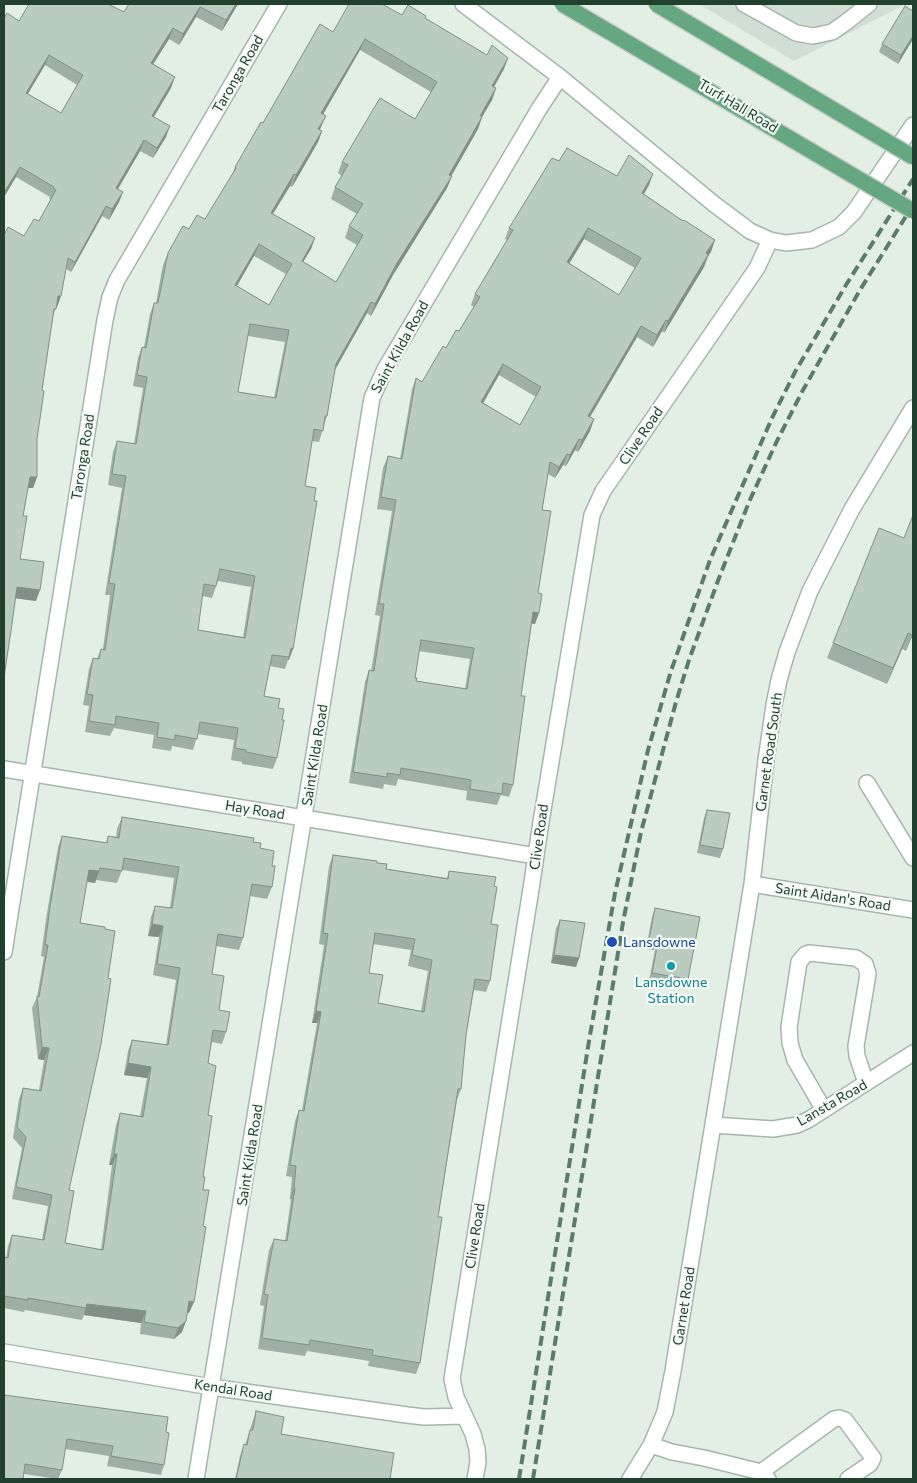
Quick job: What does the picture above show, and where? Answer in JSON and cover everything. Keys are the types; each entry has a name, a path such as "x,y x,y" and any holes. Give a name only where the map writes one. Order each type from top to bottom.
{"main road":[{"name":"Turf Hall Road","path":"562,4 913,211"},
{"path":"656,4 913,157"}],"street":[{"name":"Taronga Road","path":"4,952 103,330 110,297 118,280 279,4"},
{"path":"463,4 560,77 714,204 750,231 770,240 786,243 812,240 839,227 854,212 913,125"},
{"path":"744,4 796,33 813,36 832,32 869,4"},
{"name":"Saint Kilda Road","path":"196,1479 374,390 384,369 510,157 560,77"},
{"name":"Clive Road","path":"475,1479 478,1462 477,1449 473,1434 456,1397 452,1379 590,523 594,507 603,491 757,268 770,240"},
{"name":"Garnet Road South","path":"713,1125 752,884 774,706 787,652 810,591 852,508 913,408"},
{"name":"Hay Road","path":"4,769 536,856"},
{"path":"867,783 913,858"},
{"name":"Saint Aidan's Road","path":"752,884 913,910"},
{"path":"824,1110 795,1060 790,1043 789,1027 800,962 809,952 856,958 865,964 868,974 856,1056 866,1083"},
{"name":"Lansta Road","path":"713,1125 773,1129 796,1125 824,1110 913,1053"},
{"name":"Garnet Road","path":"630,1479 651,1445 665,1412 674,1371 713,1125"},
{"name":"Kendal Road","path":"4,1352 211,1387 416,1416 464,1416"},
{"path":"651,1445 765,1475 834,1419 839,1418 845,1420 872,1458 870,1464 848,1479"}],"shaded area":[{"path":"699,4 906,4 794,61"}],"building":[{"path":"29,4 108,4 124,12 129,4 236,4 226,20 200,7 183,34 173,28 151,63 175,77 152,116 170,126 157,148 144,140 116,188 123,192 112,209 106,206 75,262 68,258 61,296 58,296 56,309 54,309 42,390 44,391 37,439 37,477 30,477 23,516 27,516 20,559 44,562 40,590 17,587 4,677 4,235 8,227 24,236 34,219 39,221 56,190 20,167 4,190 4,18 7,13 19,21","holes":["49,55 83,75 61,113 26,93"]},
{"path":"349,4 382,4 402,15 408,5 426,16 425,18 487,55 492,45 508,58 492,86 496,88 480,116 482,117 449,175 452,176 397,263 375,304 371,302 336,364 323,431 314,429 305,486 316,488 314,501 317,501 293,649 291,648 289,657 272,655 264,696 280,699 278,708 284,709 282,720 284,720 277,758 235,748 238,728 200,722 197,739 175,735 175,740 157,737 159,723 116,716 115,725 89,721 93,695 87,694 93,658 99,659 101,649 105,650 115,584 109,583 126,476 112,474 117,441 136,444 147,377 137,375 142,347 146,348 154,303 158,303 168,253 183,226 189,229 197,215 205,219 320,24 333,32","holes":["365,39 437,82 415,119 380,98 342,162 348,165 335,187 363,204 349,226 363,235 336,282 302,261 315,238 271,213 322,131 318,129 326,116 321,113","259,244 292,264 269,305 235,285","250,324 289,330 276,398 238,392","220,569 255,576 245,638 198,630 204,584 216,586"]},
{"path":"905,6 913,11 913,36 901,55 882,44"},
{"path":"567,148 617,176 629,155 653,174 642,193 715,240 668,321 666,320 657,335 641,326 588,416 594,419 582,440 579,439 570,455 567,454 559,467 550,462 542,510 551,511 538,593 542,594 539,613 533,612 521,696 525,696 513,785 503,783 502,794 470,789 471,780 401,768 400,775 387,773 387,777 353,772 369,670 374,671 384,604 379,604 396,500 381,497 388,456 402,459 416,378 422,382 443,346 446,348 456,330 459,331 480,297 475,294 513,230 509,228 552,158 559,161","holes":["588,228 641,258 619,295 567,262","503,364 541,387 520,425 481,402","421,640 474,648 467,689 416,681 417,678 415,678"]},
{"path":"913,515 913,632 912,635 908,633 893,668 833,643 879,528 904,538"},
{"path":"707,810 730,813 723,849 700,845"},
{"path":"122,817 254,838 253,842 261,843 260,848 274,851 272,866 275,866 272,887 252,884 243,938 218,934 212,974 224,976 219,1010 230,1012 226,1032 213,1030 208,1063 216,1066 208,1115 212,1116 203,1177 205,1177 203,1190 209,1190 203,1226 206,1227 194,1302 189,1301 186,1321 178,1328 144,1322 146,1311 87,1304 86,1308 4,1296 4,1257 8,1258 12,1235 44,1240 52,1195 16,1187 26,1137 17,1127 23,1088 41,1091 49,1048 42,1047 37,996 39,997 48,945 45,945 62,836 107,843 108,836 119,838","holes":["124,858 179,867 172,908 155,906 152,924 163,926 157,964 180,968 168,1045 132,1040 128,1063 151,1067 143,1117 120,1113 114,1154 117,1154 103,1250 65,1243 74,1191 69,1190 101,1044 111,979 108,978 115,931 105,929 105,927 80,923 89,870 99,871 100,868 122,871"]},
{"path":"333,855 377,861 377,863 387,864 386,869 448,879 449,871 496,877 494,886 497,887 491,924 498,925 490,981 475,979 466,1035 461,1089 458,1089 438,1217 442,1217 420,1363 372,1355 373,1350 310,1340 309,1345 262,1338 268,1295 264,1294 274,1239 287,1241 295,1188 296,1166 290,1165 299,1110 304,1111 321,1012 316,1011 328,934 323,933","holes":["375,933 415,939 412,955 432,960 424,1012 378,1003 383,975 369,973"]},
{"name":"Lansdowne Station","path":"655,908 700,917 688,979 652,973 658,942 649,940"},
{"path":"560,920 585,923 579,958 554,955"},
{"path":"4,1395 168,1417 166,1432 169,1433 164,1465 111,1456 113,1446 67,1439 62,1470 25,1464 23,1479 4,1479"},
{"path":"256,1411 284,1417 281,1434 394,1453 390,1479 236,1479 244,1444 247,1445 250,1430 253,1430"}],"railway":[{"path":"519,1479 589,1041 615,893 648,750 671,671 710,560 772,418 795,372 846,285 913,179"},
{"path":"533,1479 623,922 641,832 676,702 719,578 749,502 776,443 803,390 860,290 913,205"}],"place":[{"name":"Lansdowne","path":"612,942"},
{"name":"Lansdowne Station","path":"671,966"}]}
